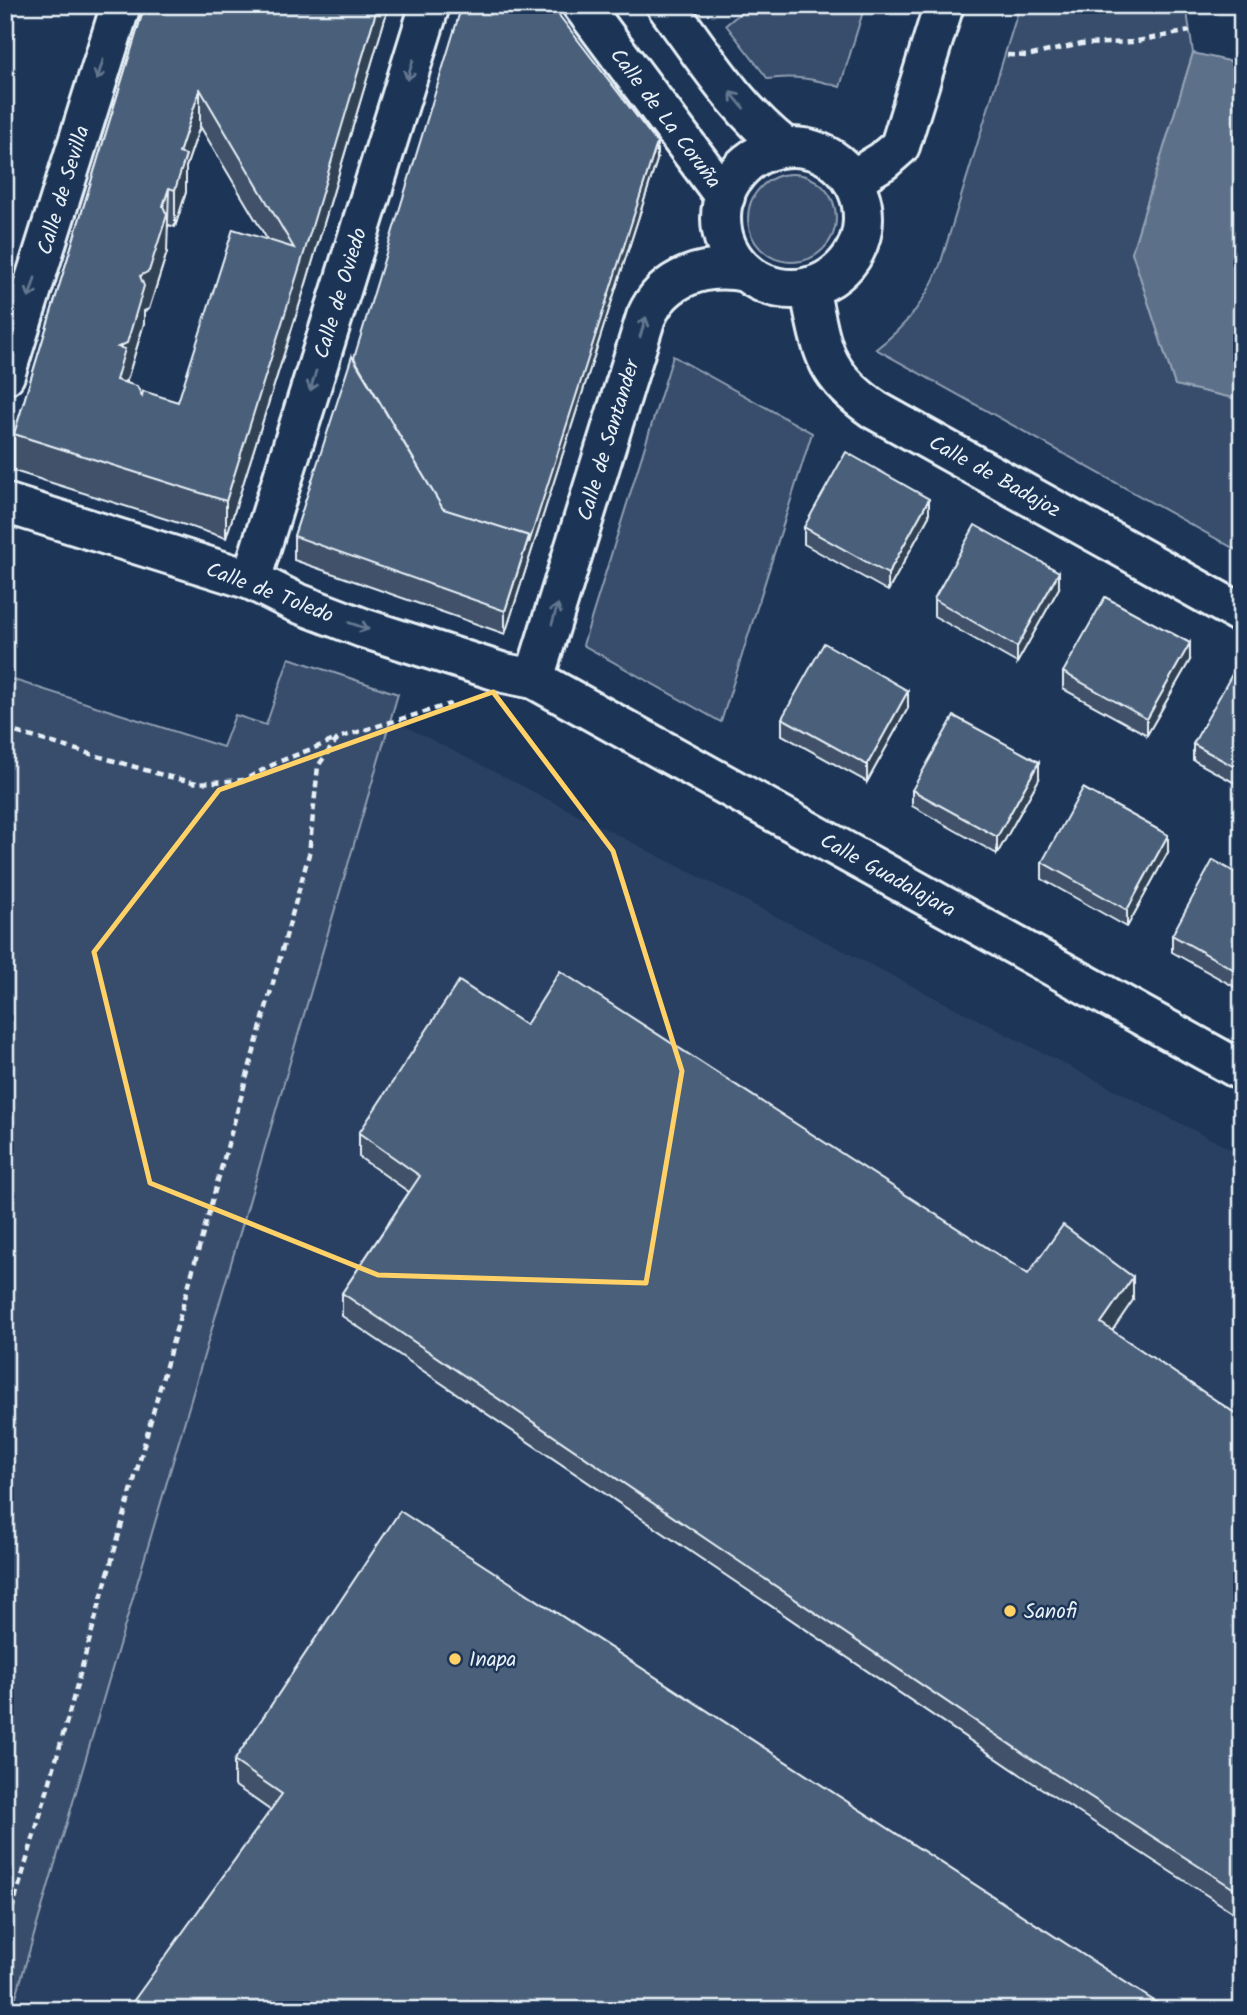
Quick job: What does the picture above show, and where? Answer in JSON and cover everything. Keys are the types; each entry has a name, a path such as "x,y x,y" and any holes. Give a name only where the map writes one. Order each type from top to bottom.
{"street":[{"name":"Calle de Sevilla","path":"5,374 121,5"},
{"name":"Calle de Oviedo","path":"251,580 430,5"},
{"name":"Calle de La Coruña","path":"583,5 725,197"},
{"path":"666,5 738,103 785,147"},
{"path":"852,180 883,161 900,145 944,5"},
{"path":"785,147 817,151 834,161 852,180 863,211 858,247 848,262 822,283 789,289 760,281 746,272 735,260 724,237 722,213 725,197 741,169 769,150 785,147"},
{"name":"Calle de Santander","path":"534,679 653,300 671,284 693,274 730,268 746,272"},
{"name":"Calle de Badajoz","path":"809,287 830,366 835,376 854,395 875,410 1242,614"},
{"name":"Calle de Toledo","path":"5,503 251,580 295,602 352,624 504,673 534,679"},
{"name":"Calle Guadalajara","path":"534,679 1242,1071"}],"path":[{"path":"1007,55 1027,56 1080,44 1132,42 1190,31"},
{"path":"5,729 166,776 197,783 226,782 243,779 338,738 455,703"},
{"path":"5,1933 49,1785 309,854 318,765 338,738"}],"highlighted area":[{"path":"493,692 613,851 682,1071 646,1283 378,1275 150,1183 94,952 219,790"}],"shaded area":[{"path":"750,5 865,5 840,87 804,78 768,79 726,25"},
{"path":"1020,5 1186,5 1193,53 1132,252 1175,385 1242,400 1242,553 876,349 914,312 940,265"},
{"path":"1193,53 1242,64 1242,400 1175,385 1132,252"},
{"path":"792,174 809,178 823,187 832,201 836,218 832,235 823,249 809,258 792,262 775,258 761,249 752,235 748,218 752,201 761,187 775,178"},
{"path":"673,356 812,433 721,722 583,645"},
{"path":"289,658 398,694 12,2010 5,2010 5,677 223,747 235,715 266,725"},
{"path":"391,719 1242,1155 1242,2010 11,2010 337,886"}],"building":[{"path":"145,5 378,5 226,501 14,434","holes":["200,89 294,248 233,229 178,402 143,391 142,396 137,386 116,380 125,349 118,347 127,343 144,286 140,276 149,271 167,215 163,206 169,188 175,190 186,155 179,153"]},
{"path":"462,5 551,5 657,143 529,543 529,536 443,509 354,358"},
{"path":"352,356 443,509 529,536 505,611 294,536"},
{"path":"846,452 929,499 888,574 804,527"},
{"path":"975,525 1059,572 1017,647 934,599"},
{"path":"1105,597 1190,643 1147,719 1063,672"},
{"path":"824,643 908,691 867,765 782,718"},
{"path":"1235,669 1242,672 1242,771 1193,744"},
{"path":"954,716 1039,762 997,837 912,790"},
{"path":"1083,788 1168,835 1127,910 1042,862"},
{"path":"1213,860 1242,876 1242,974 1172,935"},
{"name":"Sanofi","path":"560,971 1028,1274 1063,1225 1133,1277 1101,1323 1242,1418 1242,1894 1030,1758 342,1293 420,1176 359,1133 459,981 526,1025"},
{"name":"Inapa","path":"400,1511 1168,2010 127,2010 282,1794 234,1761"}],"place":[{"name":"Sanofi","path":"1010,1611"},
{"name":"Inapa","path":"455,1659"}]}
